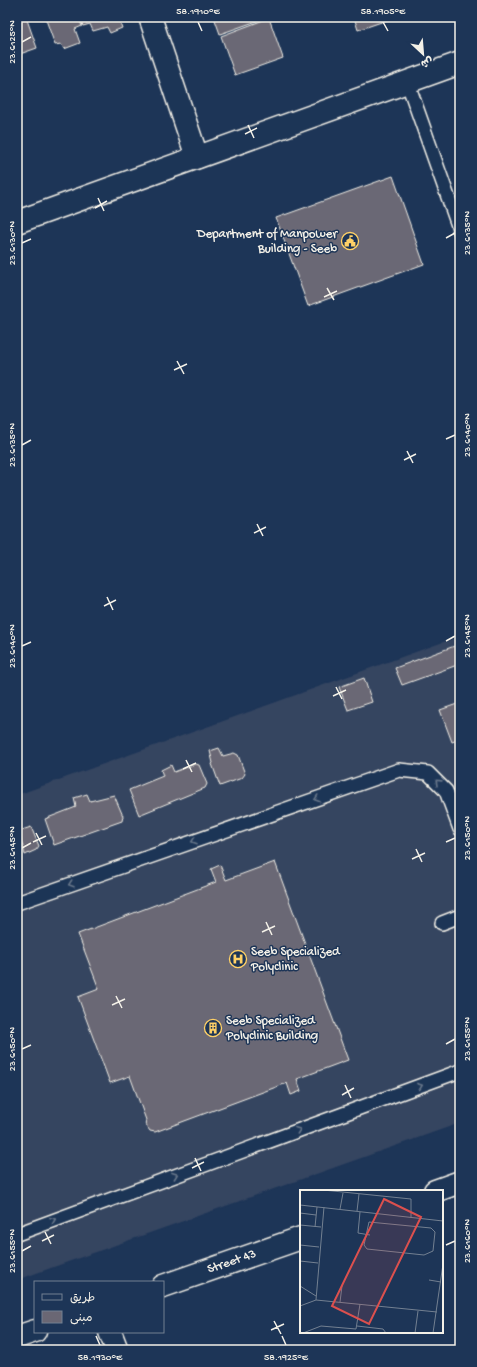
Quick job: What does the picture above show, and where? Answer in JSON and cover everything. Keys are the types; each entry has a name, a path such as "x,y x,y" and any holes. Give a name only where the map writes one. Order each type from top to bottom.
{"street":[{"path":"150,17 197,157"},
{"path":"17,222 460,62"},
{"path":"438,1190 460,1182"},
{"name":"Street 43","path":"164,1286 300,1238"},
{"path":"17,1337 34,1331"},
{"path":"110,1333 117,1350"}],"lane":[{"path":"408,81 460,231"},
{"path":"17,903 399,770 428,772 446,790 460,830"},
{"path":"442,923 460,916"},
{"path":"17,1234 460,1071"}],"shaded area":[{"name":"Seeb Specialized Polyclinic","path":"460,636 460,1123 17,1280 17,795"}],"building":[{"path":"17,17 26,17 37,48 17,55"},
{"path":"45,17 78,17 82,26 75,29 80,43 64,49 61,44 55,45"},
{"path":"80,17 118,17 122,28 110,33 107,27 93,31 90,24 83,26"},
{"path":"214,17 268,17 220,34"},
{"path":"354,17 396,17 358,30"},
{"path":"269,18 283,58 235,75 221,36"},
{"name":"Department of Manpower Building - Seeb","path":"393,176 424,264 308,306 276,218"},
{"path":"460,644 460,664 402,685 395,668"},
{"path":"364,678 372,702 348,710 339,687"},
{"path":"460,703 460,739 452,742 440,710"},
{"path":"219,748 223,756 234,753 238,755 245,774 242,778 220,786 212,764 210,751"},
{"path":"195,764 199,765 207,784 205,788 139,815 129,790 163,776 161,770 171,765 174,772"},
{"path":"87,794 90,801 114,795 123,816 122,821 54,845 45,819 76,807 74,798"},
{"path":"31,827 39,846 36,850 25,855 19,831"},
{"name":"Seeb Specialized Polyclinic Building","path":"275,862 348,1060 297,1079 301,1091 291,1095 287,1083 155,1132 150,1131 145,1124 146,1120 130,1076 110,1083 78,997 99,989 78,934 216,882 211,869 220,865 226,880"}],"place":[{"name":"Department of Manpower Building - Seeb","path":"350,241"},
{"name":"Seeb Specialized Polyclinic","path":"238,959"},
{"name":"Seeb Specialized Polyclinic Building","path":"213,1028"}]}
